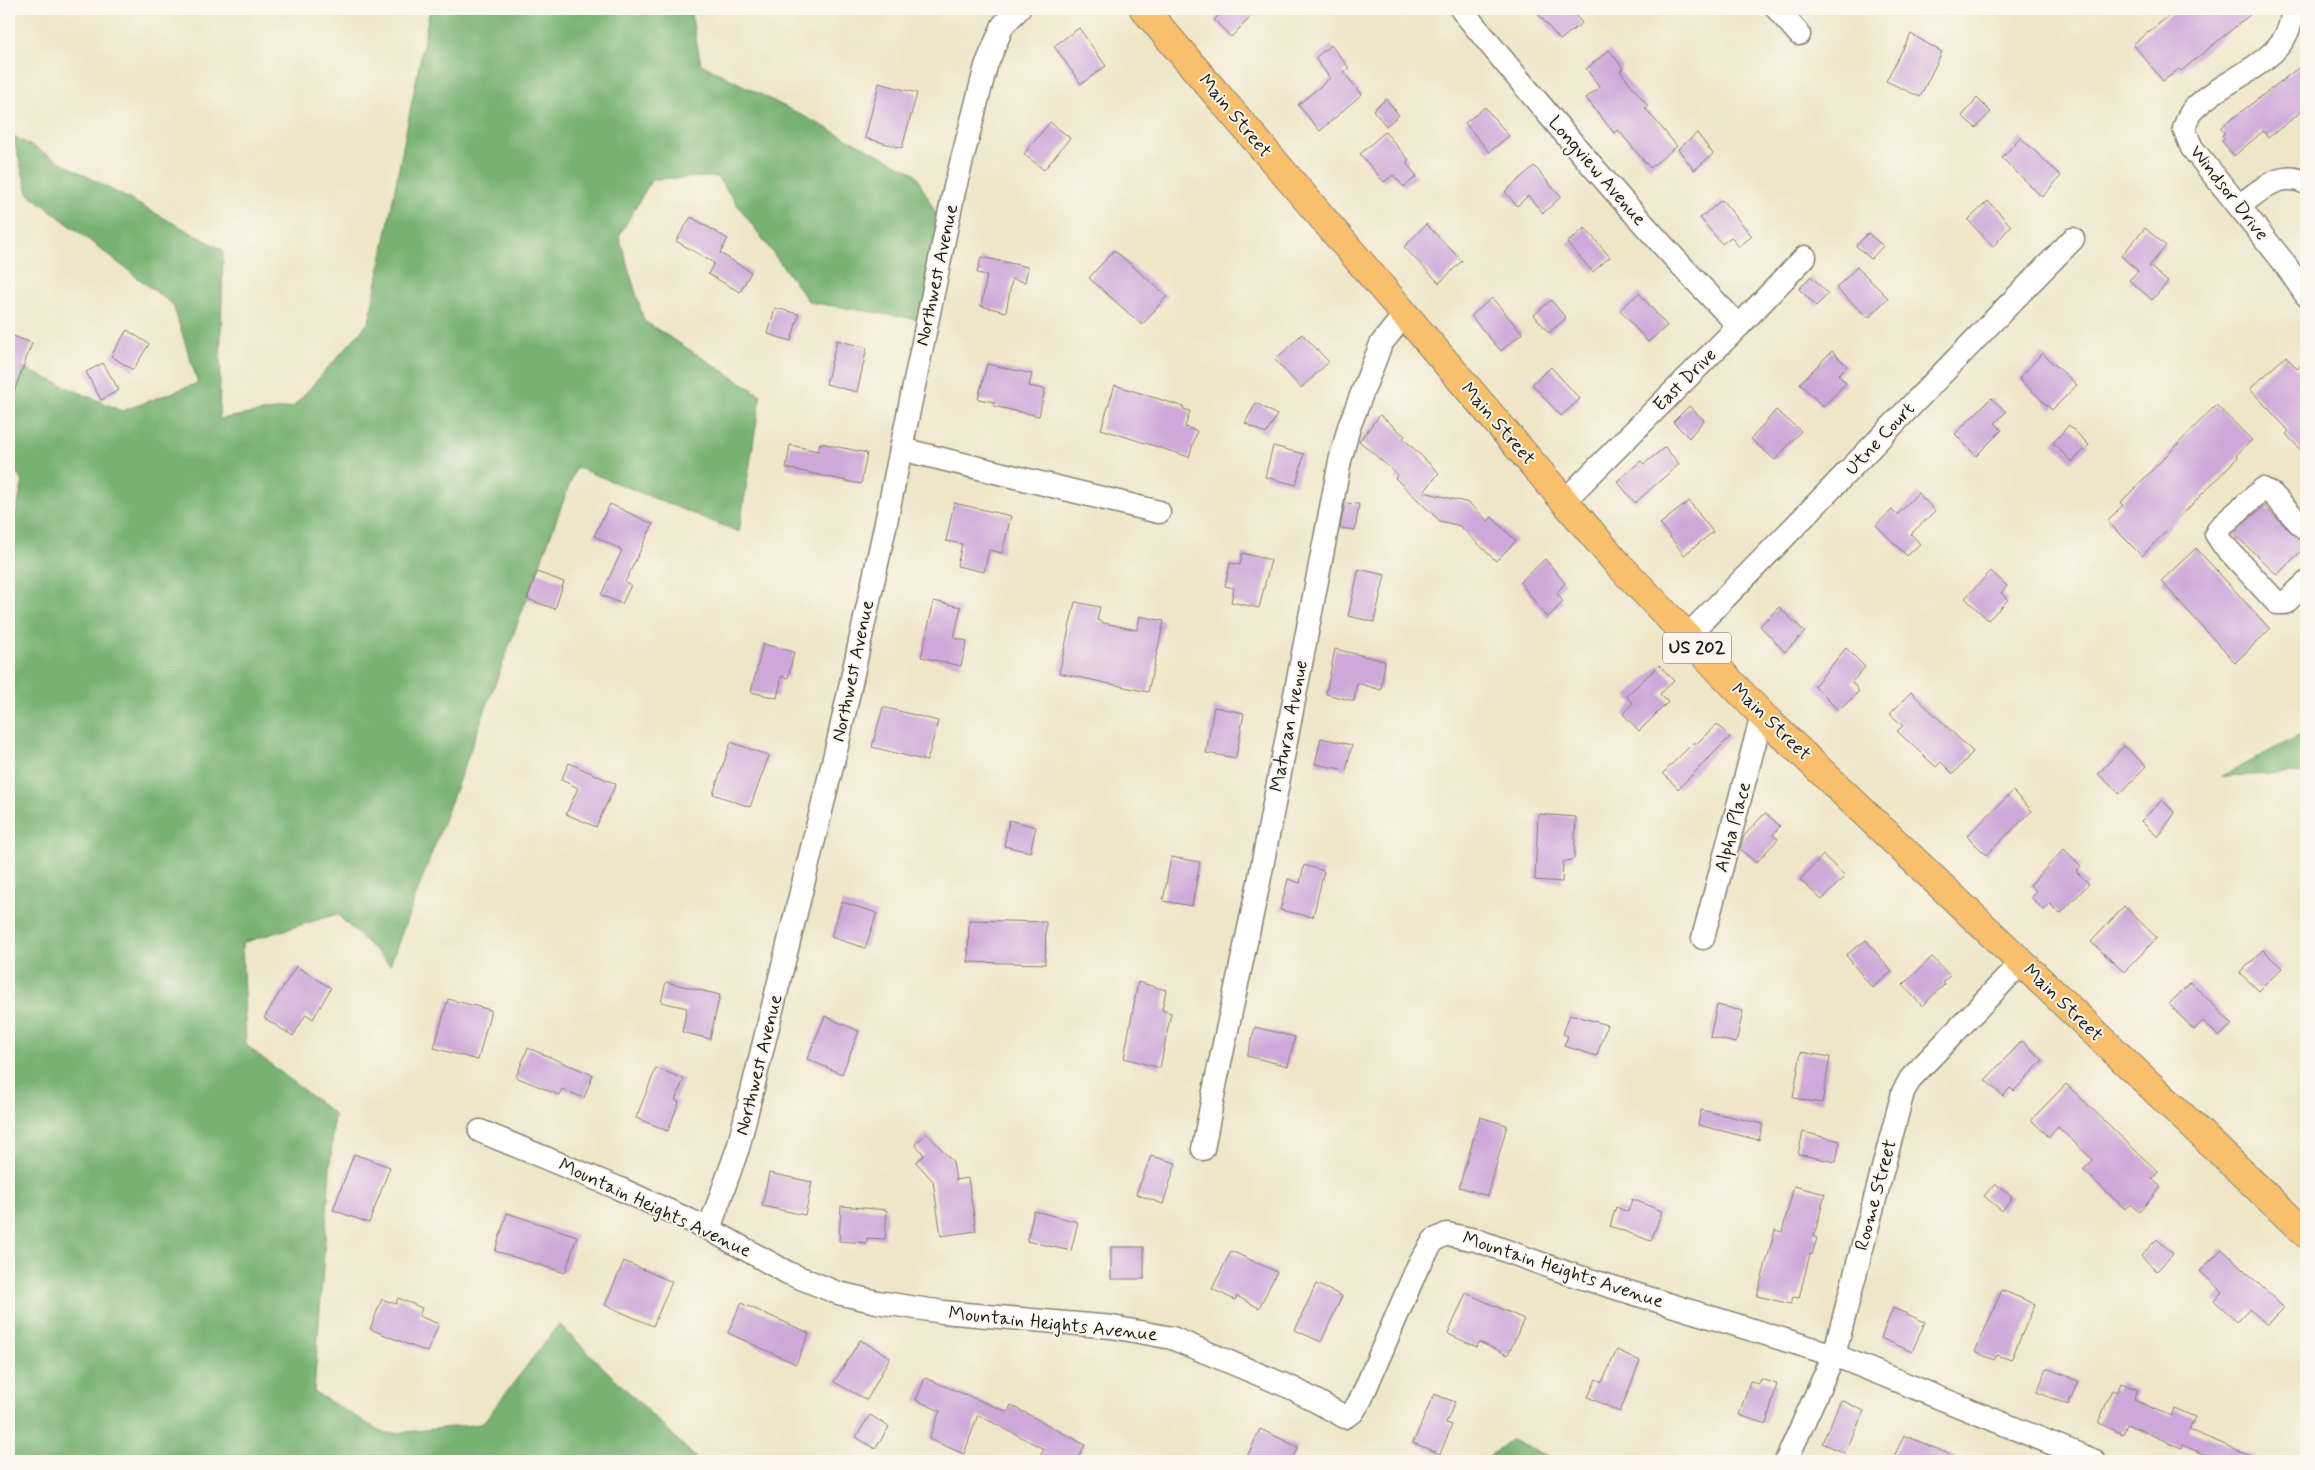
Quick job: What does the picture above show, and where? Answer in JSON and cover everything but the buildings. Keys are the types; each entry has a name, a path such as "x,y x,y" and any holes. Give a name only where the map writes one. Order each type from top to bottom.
{"main road":[{"name":"Main Street","path":"1144,9 1564,501 1686,637 1762,715 2306,1234"}],"street":[{"name":"Northwest Avenue","path":"709,1229 738,1148 838,742 954,191 975,108 986,66 1003,25 1019,9"},
{"name":"Longview Avenue","path":"1461,9 1549,117 1689,275 1740,326"},
{"path":"1776,9 1799,34"},
{"name":"Windsor Drive","path":"2292,9 2292,20 2277,51 2191,112 2184,129 2192,148 2282,260 2306,295"},
{"path":"2239,206 2276,179 2297,178 2306,183"},
{"name":"Utne Court","path":"1686,637 1806,517 1948,366 2073,239"},
{"name":"East Drive","path":"1564,501 1740,326 1805,257"},
{"name":"Maturan Avenue","path":"1204,1149 1216,1081 1259,882 1342,452 1348,427 1381,344 1404,314"},
{"path":"901,449 1159,512"},
{"path":"2306,530 2272,494 2263,489 2220,526 2216,534 2277,603 2285,603 2306,583"},
{"name":"Alpha Place","path":"1703,938 1762,715"},
{"name":"Roome Street","path":"1786,1461 1834,1355 1903,1092 1911,1078 2021,963"},
{"name":"Mountain Heights Avenue","path":"480,1131 618,1188 709,1229 788,1273 838,1293 943,1312 1112,1327 1172,1338 1294,1390 1345,1417 1354,1412 1361,1399 1418,1266 1434,1240 1447,1234 1476,1240 1570,1274 1834,1355 2085,1459"}],"green space":[{"path":"430,9 690,9 701,64 915,173 946,233 928,321 809,302 717,177 652,179 619,236 644,321 761,395 739,532 576,467 390,965 337,914 242,943 246,1045 334,1114 314,1392 385,1434 482,1424 559,1324 699,1461 9,1461 9,543 23,482 9,464 9,362 122,411 198,383 173,305 28,193 13,136 223,250 219,419 293,407 369,322"},
{"path":"2306,732 2306,773 2222,776"},
{"path":"1511,1440 1560,1461 1483,1461"}]}
